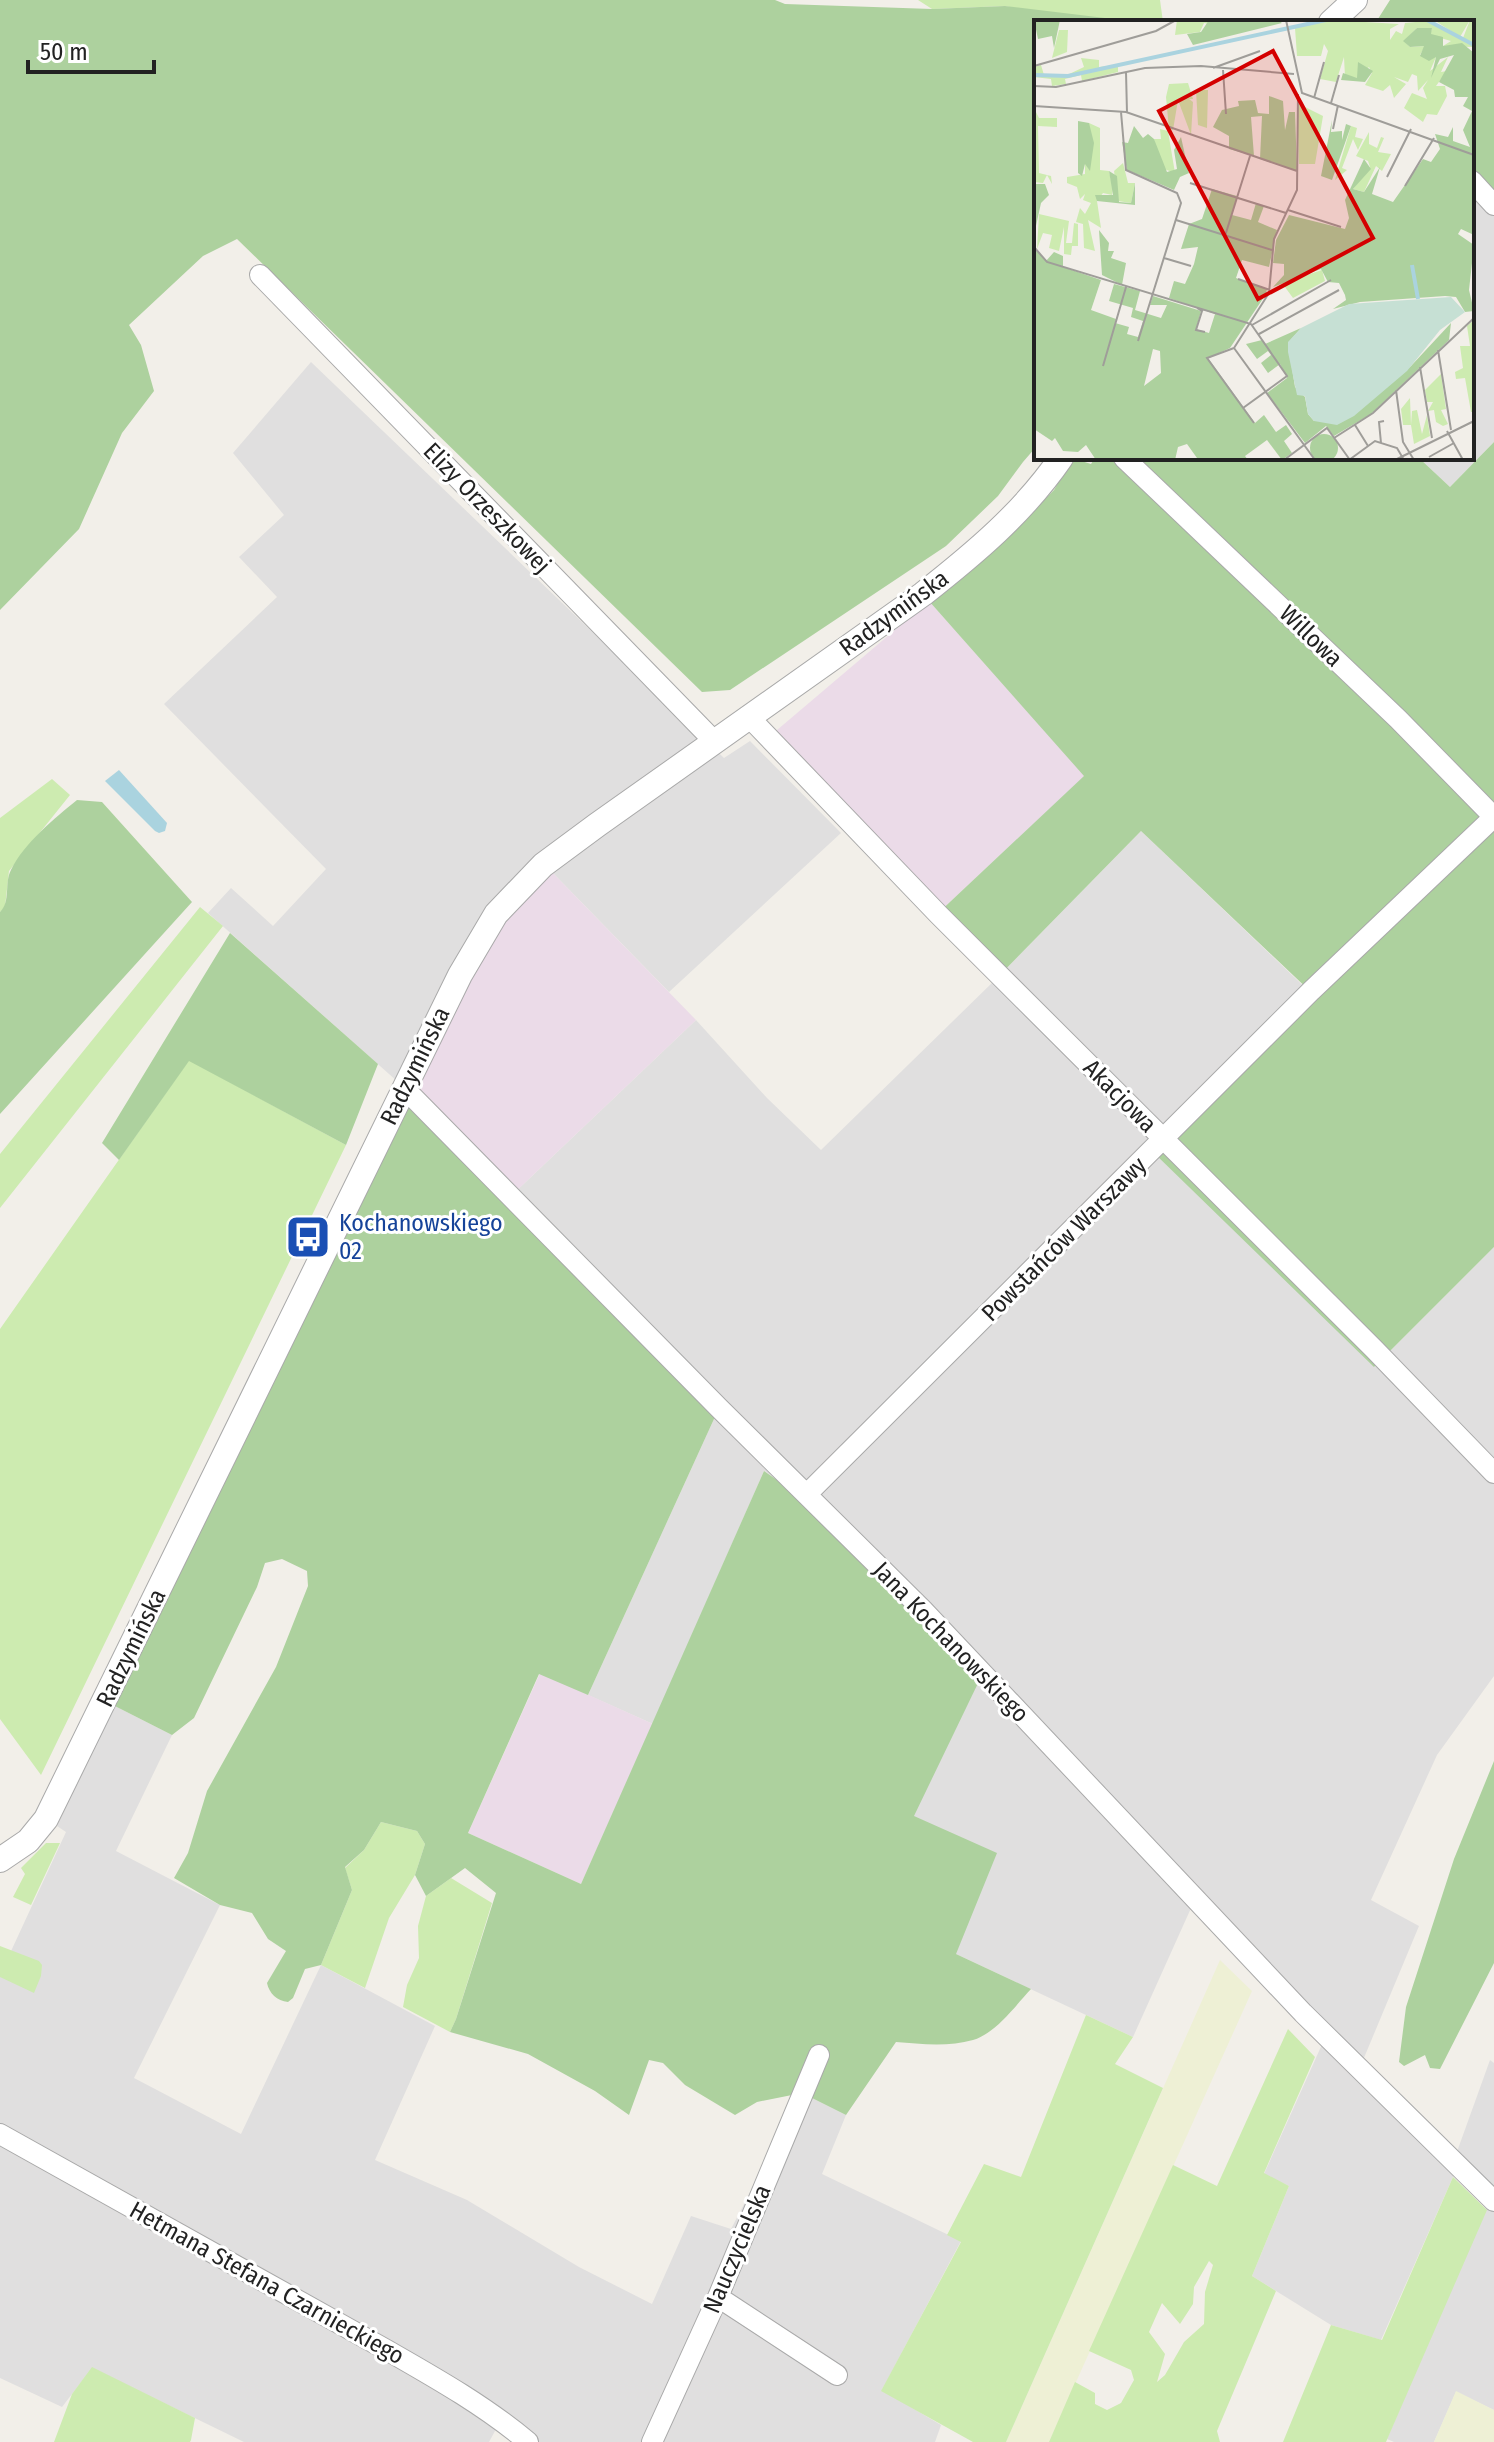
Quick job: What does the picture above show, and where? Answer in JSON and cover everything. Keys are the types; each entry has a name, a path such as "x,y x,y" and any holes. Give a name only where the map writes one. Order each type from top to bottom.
{"street":[{"path":"1333,20 1355,0"},
{"path":"1474,183 1494,205"},
{"name":"Elizy Orzeszkowej","path":"260,275 714,741"},
{"name":"Radzymińska","path":"0,1860 28,1841 46,1819 404,1088 479,940 496,914 543,865 962,563 1032,498 1060,460"},
{"name":"Willowa","path":"1126,460 1398,719 1494,817"},
{"name":"Akacjowa","path":"748,716 939,915 1494,1473"},
{"name":"Powstańców Warszawy","path":"807,1494 1311,991 1494,817"},
{"name":"Jana Kochanowskiego","path":"404,1088 923,1610 1303,2013 1494,2201"},
{"name":"Nauczycielska","path":"652,2442 718,2297 819,2055"},
{"name":"Hetmana Stefana Czarnieckiego","path":"0,2134 385,2349 468,2399 528,2442"},
{"path":"718,2297 837,2375"}],"shaded area":[{"path":"1474,192 1494,212 1494,442 1450,487 1421,460 1474,460"},
{"path":"311,362 724,758 750,741 841,833 669,992 548,868 407,1090 208,913 231,888 273,926 326,869 164,704 277,597 239,557 284,515 233,453"},
{"path":"929,601 1085,776 934,917 770,736"},
{"path":"1141,831 1314,996 1374,1367 1494,1247 1494,1676 1437,1755 1371,1900 1419,1926 1361,2065 1454,2160 1490,2060 1494,2063 1494,2410 1456,2392 1434,2442 1394,2442 1387,2439 1490,2198 1454,2162 1453,2177 1381,2340 1331,2325 1252,2276 1289,2186 1264,2174 1328,2031 1196,1897 1133,2037 956,1954 913,1816 981,1676 813,1505 764,1471 653,1724 588,1695 719,1408 511,1196 696,1020 767,1098 821,1150 995,980"},
{"path":"548,868 696,1020 511,1196 407,1090 480,928"},
{"path":"540,1673 653,1724 581,1884 468,1833"},
{"path":"113,1705 172,1735 116,1851 220,1905 134,2078 241,2134 321,1965 435,2026 375,2160 467,2200 579,2267 652,2304 691,2216 731,2229 802,2093 846,2115 822,2174 961,2241 882,2390 941,2425 935,2442 528,2442 501,2420 489,2442 244,2442 92,2368 62,2407 0,2378 0,1975 66,1832 57,1826"}],"green space":[{"path":"0,0 775,0 785,4 932,9 1005,6 1121,20 1034,20 1034,449 998,496 946,546 730,690 702,692 237,239 203,256 129,325 141,345 154,391 122,433 79,529 0,610"},
{"path":"918,0 1160,0 1163,20 1074,20 1005,6 932,9"},
{"path":"1390,0 1494,0 1494,203 1474,181 1474,20 1377,20"},
{"path":"1494,442 1494,1247 1374,1367 1153,1152 1314,995 1141,831 995,980 934,917 1084,776 929,601 998,546 1054,490 1071,460 1091,464 1094,460 1421,460 1450,487"},
{"path":"52,779 70,795 9,871 5,907 0,912 0,818"},
{"path":"77,800 102,802 192,902 0,1114 0,912 5,903 9,875 32,841"},
{"path":"200,907 223,926 0,1208 0,1154"},
{"path":"230,933 378,1064 346,1145 189,1061 119,1160 102,1143"},
{"path":"189,1060 346,1145 41,1775 0,1719 0,1329"},
{"path":"407,1090 719,1408 588,1695 539,1674 468,1833 581,1884 764,1471 813,1505 981,1677 914,1816 997,1853 956,1954 1031,1989 1012,2011 981,2037 944,2044 896,2042 846,2115 802,2093 757,2102 735,2115 685,2085 663,2063 649,2060 629,2115 595,2091 528,2054 450,2032 496,1893 465,1868 426,1896 415,1875 425,1844 417,1831 381,1822 364,1850 345,1867 352,1890 321,1965 305,1969 293,1998 288,2002 274,1996 267,1983 286,1951 268,1939 252,1913 220,1905 174,1878 188,1853 207,1791 276,1667 308,1586 307,1571 282,1559 265,1563 257,1587 194,1718 172,1735 105,1701"},
{"path":"1494,1761 1494,1963 1440,2069 1430,2068 1425,2055 1404,2066 1399,2062 1406,2007 1454,1859"},
{"path":"381,1822 417,1831 425,1844 415,1875 389,1918 365,1988 321,1965 352,1890 345,1868 364,1850"},
{"path":"46,1843 60,1843 31,1905 13,1897 25,1874 21,1868"},
{"path":"451,1878 492,1903 450,2032 403,2007 407,1985 419,1958 418,1926 426,1896"},
{"path":"0,1946 39,1961 42,1965 34,1993 0,1977"},
{"path":"1220,1960 1252,1991 1049,2442 1006,2442"},
{"path":"1086,2015 1133,2037 1115,2064 1163,2088 1006,2442 973,2442 881,2391 961,2242 947,2235 984,2164 1021,2177"},
{"path":"1288,2029 1315,2057 1264,2173 1289,2186 1252,2276 1276,2291 1217,2431 1220,2442 1049,2442 1075,2382 1095,2393 1095,2404 1107,2410 1121,2403 1134,2380 1131,2370 1089,2351 1173,2165 1217,2186","holes":["1209,2261 1213,2265 1205,2292 1204,2324 1184,2342 1165,2375 1157,2382 1165,2354 1149,2332 1162,2303 1180,2324 1193,2304 1194,2287"]},
{"path":"1453,2177 1487,2210 1386,2442 1283,2442 1331,2325 1382,2340"},
{"path":"92,2367 195,2418 190,2442 54,2442 72,2394"},
{"path":"1456,2391 1494,2410 1494,2442 1434,2442"}],"water":[{"path":"119,770 167,823 165,831 155,831 105,781"}],"place":[{"name":"Kochanowskiego 02","path":"308,1237"}]}
